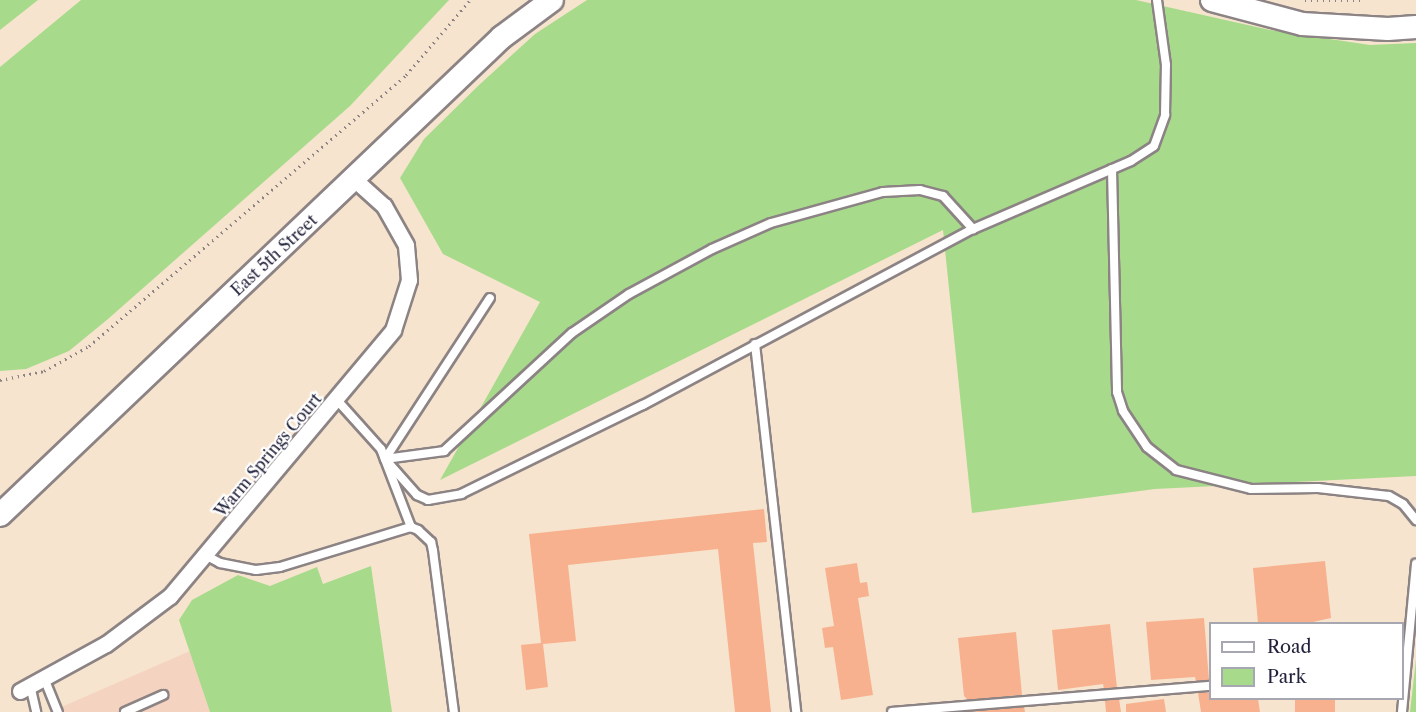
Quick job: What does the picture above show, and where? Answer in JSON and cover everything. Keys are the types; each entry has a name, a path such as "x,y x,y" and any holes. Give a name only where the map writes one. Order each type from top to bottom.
{"main road":[{"name":"East 5th Street","path":"7,508 502,37 552,0"},
{"path":"1212,0 1302,24 1388,29 1416,27"}],"street":[{"name":"Warm Springs Court","path":"25,688 140,621 207,556 393,330 409,280 406,245 393,217 354,179"}],"lane":[{"path":"337,400 417,495 428,500 461,494 643,405 974,229 1112,169 1154,146 1162,131 1167,104 1166,65 1157,0"},
{"path":"1112,169 1117,392 1123,411 1147,447 1176,471 1251,489 1318,488 1389,496 1403,504 1416,520"},
{"path":"385,459 444,451 572,333 629,294 712,249 771,223 883,192 920,190 943,196 974,229"},
{"path":"385,459 490,298"},
{"path":"755,344 796,712"},
{"path":"385,459 411,527 426,536 433,551 454,712"},
{"path":"207,556 219,563 256,570 280,567 411,527"},
{"path":"1404,691 1416,564"},
{"path":"44,678 58,712"},
{"path":"892,712 1209,686"},
{"path":"25,688 36,712"},
{"path":"125,712 163,695"}],"path":[{"path":"0,380 44,371 89,346 406,75 470,0"},
{"path":"1305,0 1361,0"}],"shaded area":[{"path":"190,651 210,712 50,712"}],"green space":[{"path":"0,0 38,0 0,30"},
{"path":"81,0 449,0 350,106 108,319 69,351 26,369 0,371 0,67"},
{"path":"587,0 1136,0 1270,30 1370,45 1416,43 1416,476 1155,489 972,513 943,230 440,480 540,302 443,254 400,178 424,139 479,85 535,34"},
{"path":"371,566 392,712 210,712 179,620 192,600 238,575 270,586 317,567 323,584"},
{"path":"1416,659 1416,712 1410,712"}],"building":[{"path":"764,509 767,542 753,543 771,712 735,712 718,549 568,565 576,641 543,644 548,687 526,690 521,645 541,643 529,534"},
{"path":"1325,561 1331,618 1313,622 1258,622 1253,568"},
{"path":"857,563 860,583 867,582 869,596 858,598 873,695 841,700 833,647 825,648 822,628 834,626 825,568"},
{"path":"1204,618 1209,680 1196,681 1195,677 1151,680 1146,622"},
{"path":"1110,624 1117,688 1104,689 1103,684 1058,690 1052,630"},
{"path":"1016,632 1022,695 968,700 964,696 958,638"},
{"path":"1209,692 1209,700 1258,700 1260,712 1201,712 1198,693"},
{"path":"1119,699 1121,712 1106,712 1105,701"},
{"path":"1164,699 1166,712 1126,712 1126,704"},
{"path":"1295,700 1335,700 1335,712 1295,712"},
{"path":"1024,707 1025,712 969,712"}]}
